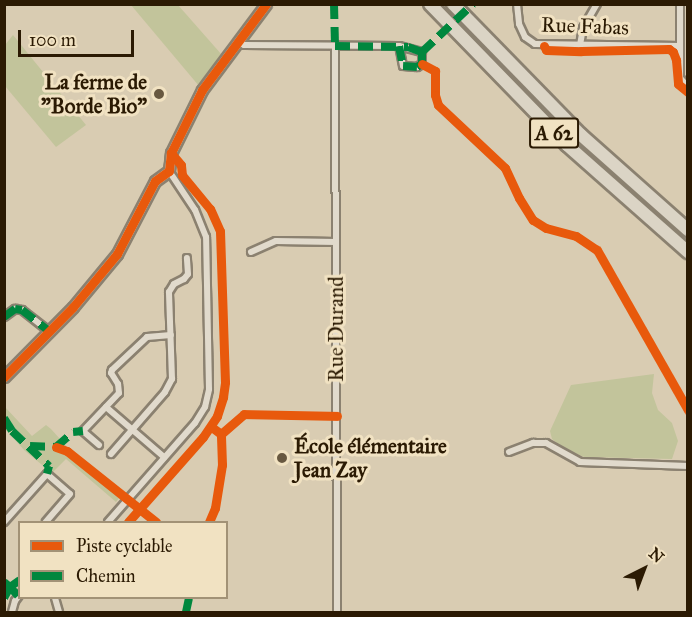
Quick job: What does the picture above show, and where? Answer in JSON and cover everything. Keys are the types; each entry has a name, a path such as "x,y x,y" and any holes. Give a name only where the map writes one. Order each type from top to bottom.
{"highway":[{"name":"A 62","path":"430,4 567,145 687,252"},
{"name":"A 62","path":"453,4 581,135 687,230"}],"street":[{"path":"109,521 199,418 207,399 209,380 206,237 195,210 169,171 171,153 194,104 266,4"},
{"name":"Rue Fabas","path":"517,4 519,24 529,41 544,46 680,46"},
{"path":"580,45 583,28 597,4"},
{"path":"680,4 680,78 685,86"},
{"path":"239,41 244,45 399,46 422,52 422,64 417,68 403,66 399,46"},
{"name":"Rue Durand","path":"335,46 338,612"},
{"path":"4,377 48,330 73,308 117,254 155,181 169,171"},
{"path":"250,252 276,242 336,242"},
{"path":"111,454 170,384 173,370 169,292 174,284 188,274 187,258"},
{"path":"4,317 15,309 22,310 48,330"},
{"path":"99,445 83,431 119,393 118,384 111,373 112,370 147,337 171,335"},
{"path":"106,406 165,457"},
{"path":"509,452 533,443 546,444 580,462 687,466"},
{"path":"4,522 47,474 70,494 47,521"},
{"path":"12,612 18,597"}],"green space":[{"path":"131,5 178,5 222,55 199,86"},
{"path":"13,35 86,125 56,147 5,86 5,45"},
{"path":"654,374 652,393 658,410 672,423 678,441 672,459 584,457 563,448 552,439 550,431 571,385"},
{"path":"5,407 32,436 46,425 51,429 69,449 123,493 116,502 66,459 52,473 25,451 5,429"}],"marked path":[{"path":"334,4 335,46 408,47 422,52 422,64"},
{"path":"422,52 473,4"},
{"path":"399,46 403,66 417,67 422,64"},
{"path":"4,317 15,309 22,310 48,330"},
{"path":"4,418 12,431 49,466 47,474"},
{"path":"30,446 56,447 73,432 83,431"},
{"path":"4,582 10,587 18,581"},
{"path":"4,598 10,587 18,596"},
{"path":"186,612 189,599"}],"cycle path":[{"path":"4,377 73,307 117,254 155,181 169,171 171,153 202,90 266,4"},
{"path":"544,46 546,50 581,51 669,49 676,60 678,84 688,92"},
{"path":"422,64 435,71 435,95 438,105 505,168 519,198 533,220 546,228 576,236 597,250 688,410"},
{"path":"129,521 203,437 217,416 225,382 220,231 210,209 182,175 181,165 171,153"},
{"path":"221,434 244,414 337,416"},
{"path":"209,521 215,508 222,465 221,434 214,429"},
{"path":"56,447 67,451 155,521"}],"place":[{"name":"La ferme de \"Borde Bio\"","path":"159,94"},
{"name":"École élémentaire Jean Zay","path":"282,458"}]}
